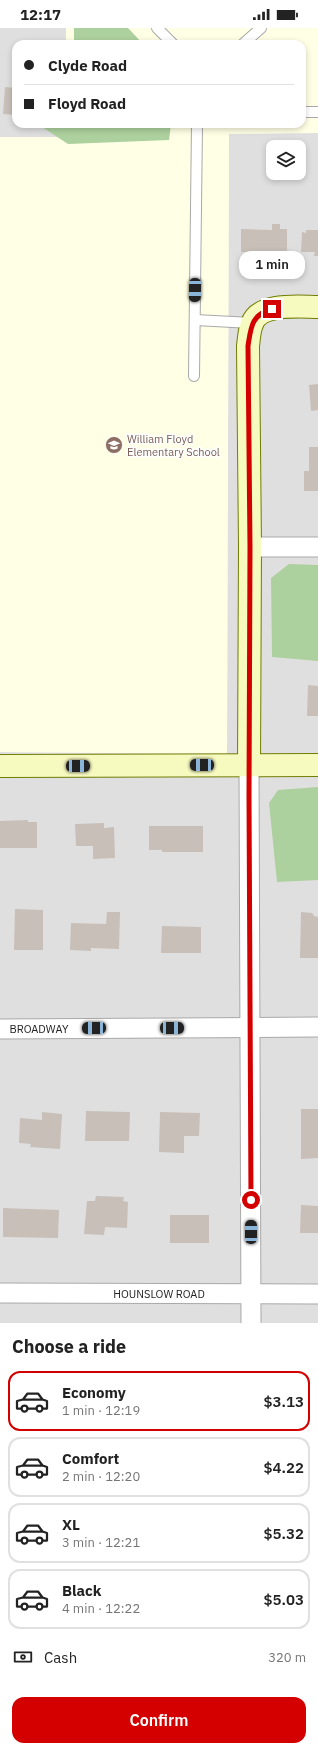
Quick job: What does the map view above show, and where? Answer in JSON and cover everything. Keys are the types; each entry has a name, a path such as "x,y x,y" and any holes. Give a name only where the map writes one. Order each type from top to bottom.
{"street":[{"path":"251,1323 249,765 250,547 248,346 252,323 261,312 283,307 318,307"},
{"path":"250,547 318,547"},
{"path":"0,766 318,765"},
{"name":"BROADWAY","path":"0,1029 318,1027"},
{"name":"HOUNSLOW ROAD","path":"0,1293 251,1295 318,1294"}],"lane":[{"path":"157,28 169,40"},
{"path":"248,40 261,28"},
{"path":"306,112 318,112"},
{"path":"194,376 197,128"},
{"path":"194,320 252,323"}],"shaded area":[{"path":"0,28 66,28 66,40 12,40 12,128 63,128 63,137 0,137"},
{"name":"William Floyd Elementary School","path":"66,28 318,28 318,133 229,134 227,754 0,752 0,137 62,137 63,128 306,128 306,40 66,40"},
{"path":"318,133 318,1323 0,1323 0,752 227,754 229,134"}],"green space":[{"path":"74,28 128,28 139,40 74,40"},
{"path":"44,128 170,128 169,140 68,144"},
{"path":"289,564 318,565 318,661 272,657 271,578"},
{"path":"318,787 318,880 277,882 269,803 278,790"}],"building":[{"path":"5,87 12,88 12,115 3,114"},
{"path":"272,224 280,224 280,229 287,229 287,251 279,251 279,256 253,255 253,252 241,252 241,229 272,230"},
{"path":"306,230 318,230 318,256 314,256 315,252 301,252 302,232 306,233"},
{"path":"318,384 318,410 311,411 309,385"},
{"path":"309,447 318,447 318,491 304,491 304,471 309,471"},
{"path":"308,685 318,686 318,716 307,716"},
{"path":"28,820 28,822 37,822 37,848 0,848 0,821"},
{"path":"104,823 104,828 114,827 115,858 93,859 93,846 76,846 75,824"},
{"path":"149,826 203,826 203,852 162,852 162,850 149,850"},
{"path":"15,909 43,910 43,950 14,950"},
{"path":"107,912 120,912 119,949 91,948 91,951 70,950 71,923 106,924"},
{"path":"301,912 312,913 314,916 318,917 318,958 300,958"},
{"path":"162,926 201,927 201,953 161,953"},
{"path":"301,1109 318,1109 318,1158 301,1159"},
{"path":"86,1111 130,1112 129,1141 85,1141"},
{"path":"42,1112 62,1114 60,1149 30,1147 31,1144 19,1143 20,1118 42,1120"},
{"path":"160,1112 200,1113 199,1136 184,1136 184,1153 159,1152"},
{"path":"96,1196 124,1197 123,1201 128,1202 127,1228 105,1227 104,1235 84,1234 87,1201 95,1201"},
{"path":"301,1205 318,1206 318,1233 300,1233"},
{"path":"3,1208 59,1210 58,1238 3,1237"},
{"path":"170,1215 209,1215 209,1243 170,1243"}],"place":[{"name":"William Floyd Elementary School","path":"114,445"}],"route":[{"path":"251,1200 249,796 250,547 248,346 252,323 261,312 272,309"}]}
